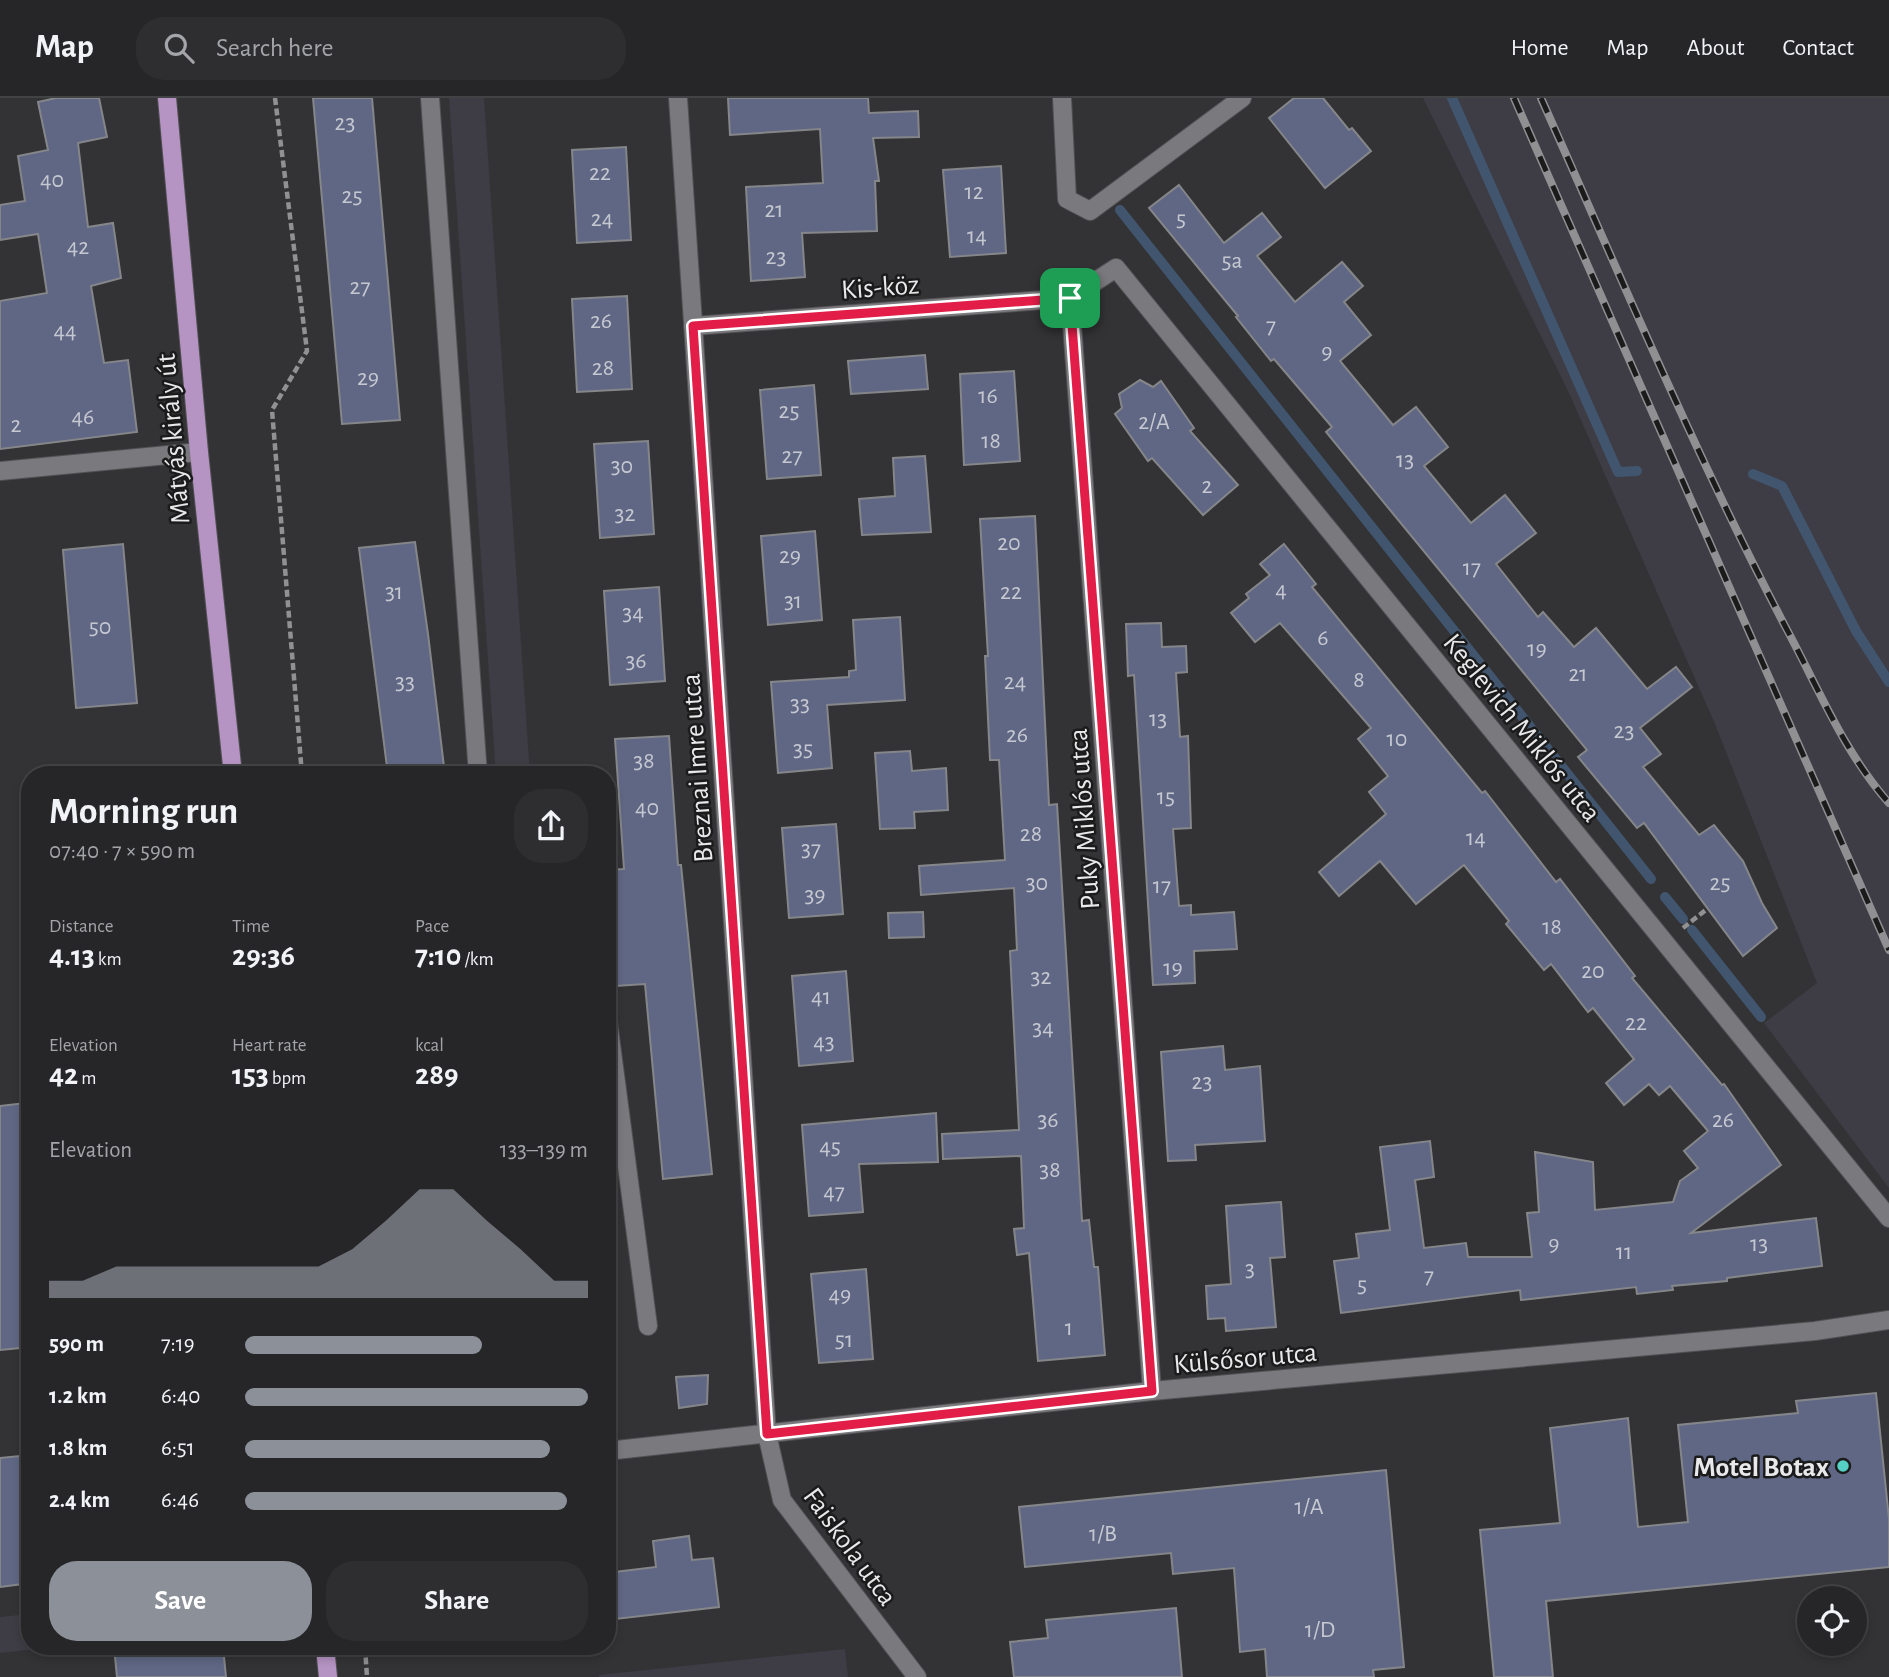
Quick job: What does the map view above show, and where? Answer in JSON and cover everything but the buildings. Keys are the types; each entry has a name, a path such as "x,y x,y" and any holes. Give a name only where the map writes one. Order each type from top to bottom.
{"main road":[{"name":"Mátyás király út","path":"167,98 199,452 232,766"},
{"path":"326,1655 328,1677"}],"street":[{"path":"430,98 477,766"},
{"name":"Breznai Imre utca","path":"678,98 767,1434"},
{"path":"1062,98 1067,199 1090,211 1242,98"},
{"name":"Keglevich Miklós utca","path":"1070,298 1116,268 1889,1218"},
{"name":"Kis-köz","path":"693,326 1070,298"},
{"name":"Puky Miklós utca","path":"1070,298 1152,1391"},
{"path":"0,471 199,452"},
{"path":"616,1082 648,1326"},
{"name":"Külsősor utca","path":"616,1450 1152,1391 1815,1331 1889,1320"},
{"name":"Faiskola utca","path":"767,1434 782,1500 918,1677"}],"path":[{"path":"275,98 307,351 272,410 301,766"},
{"path":"366,1655 367,1677"}],"shaded area":[{"path":"449,98 484,98 529,766 495,766"},
{"path":"1423,98 1889,98 1889,1188 1764,1023 1817,983 1715,724 1569,393"},
{"path":"21,1615 21,1651 0,1653 0,1617"},
{"path":"845,1649 848,1677 599,1677 599,1675"}],"waterway":[{"path":"1452,98 1618,472 1637,471"},
{"path":"1120,210 1651,879"},
{"path":"1753,474 1782,486 1856,631 1889,682"},
{"path":"1665,897 1683,919"},
{"path":"1692,930 1761,1017"}],"railway":[{"path":"1514,98 1889,950"},
{"path":"1541,98 1659,364 1752,561 1845,740 1889,803"}],"place":[{"name":"Motel Botax","path":"1843,1466"}],"route":[{"path":"1070,298 1152,1391 767,1434 693,326 1070,298"}]}
